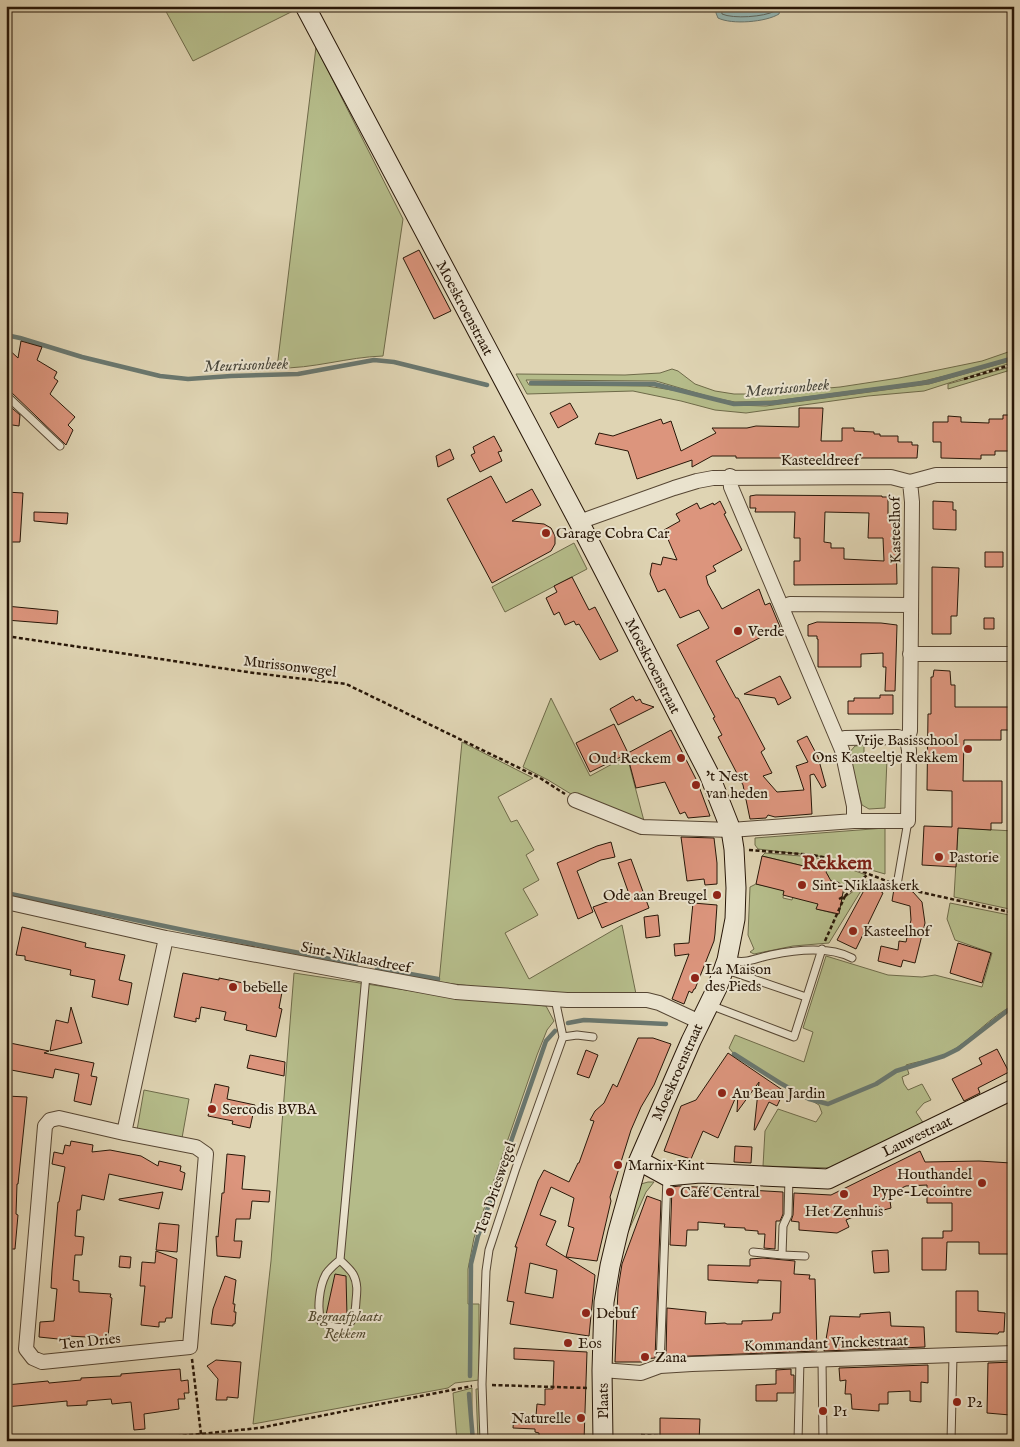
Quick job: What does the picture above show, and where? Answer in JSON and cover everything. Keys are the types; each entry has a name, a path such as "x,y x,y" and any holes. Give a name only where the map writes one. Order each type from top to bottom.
{"main road":[{"name":"Moeskroenstraat","path":"305,6 579,522 709,774 734,830 735,919 726,964 652,1127 618,1232 604,1302 602,1370"},
{"name":"Lauwestraat","path":"667,1176 700,1174 828,1178 1014,1089"},
{"name":"Lauwestraat","path":"641,1165 654,1160 700,1174"},
{"path":"641,1165 667,1176"},
{"name":"Plaats","path":"602,1370 602,1441"}],"street":[{"name":"Kasteelhof","path":"907,740 910,731 912,502 910,482 936,475 1014,475"},
{"name":"Kasteeldreef","path":"579,522 697,480 730,476 891,476 910,482"},
{"path":"730,476 731,486 842,750 854,806 854,821"},
{"path":"782,608 790,604 911,605"},
{"path":"910,654 1014,654"},
{"path":"575,800 642,827 734,830 854,821 908,821 909,750 907,740 898,737 845,738 838,740"},
{"name":"Sint-Niklaasdreef","path":"6,902 166,938 456,992 555,1000 647,1000 659,1003 700,1022"},
{"path":"124,1133 166,938"},
{"name":"Ten Dries","path":"59,1118 124,1133 196,1147 206,1154 190,1347 42,1362 33,1358 26,1350 45,1126 50,1120 59,1118"},
{"name":"Kommandant Vinckestraat","path":"641,1373 660,1366 1014,1353"},
{"name":"Plaats","path":"602,1370 641,1373"}],"lane":[{"path":"6,395 60,446"},
{"path":"897,884 908,821"},
{"path":"726,964 743,963 771,955 822,949 852,958"},
{"path":"709,1004 794,1037 822,949"},
{"path":"726,964 806,997"},
{"path":"340,1260 353,1274 357,1285 353,1320 348,1325 338,1327 321,1322 318,1314 325,1275 340,1260 366,974"},
{"path":"555,1000 564,1037 577,1035 593,1038"},
{"name":"Ten Drieswegel","path":"484,1441 482,1384 488,1250 564,1037"},
{"path":"660,1366 667,1176"},
{"path":"782,1255 783,1226 788,1215 789,1177"},
{"path":"753,1252 805,1256"},
{"path":"950,1441 953,1356"},
{"path":"798,1441 800,1360"},
{"path":"822,1360 823,1441"}],"path":[{"path":"964,379 1014,364"},
{"name":"Murissonwegel","path":"6,636 254,673 346,684 540,778 575,800"},
{"path":"743,849 828,858 920,892 1014,914"},
{"path":"827,937 846,896 868,874"},
{"path":"839,899 846,896"},
{"path":"190,1347 201,1434"},
{"path":"130,1441 258,1428 482,1384 588,1388"},
{"path":"641,1435 660,1436"}],"green space":[{"path":"163,6 292,6 295,10 193,61"},
{"path":"316,47 403,219 383,356 356,358 304,367 277,368"},
{"path":"1014,350 1014,357 915,383 773,401 735,402 714,398 656,381 526,380 529,385 647,386 678,391 734,405 766,406 929,384 1014,360 1014,362 924,391 868,396 746,413 715,410 633,391 527,394 516,374 625,375 660,373 672,369 678,371 695,384 715,391 734,394 759,394 840,387 899,378 982,361"},
{"path":"1014,366 1014,369 948,389 948,384"},
{"path":"574,543 587,569 505,612 492,587"},
{"path":"551,698 590,776 627,756 644,821 571,794 523,767"},
{"path":"462,742 533,778 498,797 511,822 517,820 534,850 526,855 539,880 523,889 538,915 505,933 529,979 622,925 636,994 551,993 494,989 439,982"},
{"path":"864,745 864,759 887,759 885,808 869,809 862,805 848,754 855,746"},
{"path":"885,828 885,874 826,857 758,849 755,845 755,838"},
{"path":"958,828 1014,831 1014,910 954,897"},
{"path":"765,853 813,857 866,875 842,894 838,882 828,880 828,875 825,875 827,867 814,863 812,868 762,856"},
{"path":"867,881 829,943 793,946 754,954 750,952 754,949 748,935 750,887 756,884 784,890 783,898 792,900 794,893 818,904 817,909 836,914 839,902"},
{"path":"950,903 1014,916 1014,1005 948,1053 906,1065 909,1074 902,1077 908,1090 922,1084 931,1100 924,1103 916,1112 924,1124 832,1168 763,1166 765,1131 778,1109 816,1122 822,1113 819,1105 734,1054 729,1048 735,1035 804,1062 813,1032 803,1028 826,956 888,975 922,977 935,975 982,987 992,953 955,940 947,919"},
{"name":"Begraafplaats Rekkem","path":"294,973 439,995 546,1006 554,1021 547,1030 537,1055 474,1238 468,1269 468,1304 479,1304 479,1380 455,1383 448,1388 253,1424 271,1261"},
{"path":"144,1090 189,1099 182,1138 137,1130"},
{"path":"654,1182 646,1192 628,1232 641,1184"},
{"path":"472,1388 472,1441 457,1441 453,1393"},
{"path":"476,1389 479,1389 481,1441 478,1441"}],"water":[{"path":"716,6 781,6 779,14 773,17 758,21 740,22 718,18"}],"building":[{"path":"419,250 451,311 434,319 403,258"},
{"path":"21,341 42,347 37,360 57,372 54,378 58,381 50,394 75,417 68,425 73,430 66,445 10,391 6,390 6,347 18,358"},
{"path":"6,403 20,415 19,426 6,424"},
{"path":"570,403 578,417 558,428 550,413"},
{"path":"799,408 823,408 821,441 842,441 842,428 854,428 854,431 874,432 874,434 880,434 880,436 898,436 898,442 912,442 912,445 918,445 917,458 736,458 736,456 712,456 692,467 692,460 637,479 628,451 595,444 599,433 613,436 661,419 663,424 671,421 681,451 716,433 712,428 799,427"},
{"path":"1003,415 1014,415 1014,451 995,451 995,455 981,455 981,459 941,458 941,442 933,442 933,422 948,422 948,416 961,417 961,422 989,423 989,419 1003,419"},
{"path":"494,436 502,451 498,452 502,461 480,472 471,455 475,453 473,447"},
{"path":"450,449 454,459 438,467 436,456"},
{"path":"491,476 506,503 532,489 541,505 512,521 544,524 551,528 555,536 555,544 551,551 492,583 447,499"},
{"path":"6,492 23,493 20,542 6,542"},
{"path":"750,496 888,497 888,521 898,521 896,538 897,584 794,585 794,561 800,561 800,538 794,538 795,512 755,512 756,508 750,508","holes":["825,512 869,513 868,538 883,538 884,561 844,559 844,548 831,548 831,543 824,542"]},
{"path":"720,501 726,513 724,514 742,550 713,566 716,571 706,576 708,584 722,609 759,589 765,605 770,603 780,627 716,661 765,749 761,752 772,773 763,776 777,792 804,790 796,766 808,762 797,741 807,736 818,757 826,786 822,788 814,774 810,775 812,814 775,817 768,815 766,818 750,819 743,785 718,737 722,735 713,718 715,717 677,645 709,628 699,610 680,618 665,589 658,592 650,574 652,563 661,565 663,557 677,560 664,530 680,521 676,514 697,503 700,509"},
{"path":"933,501 953,502 953,510 956,510 956,530 933,529"},
{"path":"34,512 68,513 67,524 34,521"},
{"path":"985,552 1003,552 1003,567 985,567"},
{"path":"932,567 959,568 957,616 951,616 951,634 932,634"},
{"path":"572,577 589,610 595,607 618,651 600,660 579,624 576,625 574,621 565,625 559,612 554,615 546,598 557,592 554,586"},
{"path":"6,606 58,611 57,624 6,620"},
{"path":"984,618 994,618 994,629 984,629"},
{"path":"817,622 897,625 895,691 885,691 886,667 883,667 883,653 861,654 861,667 818,667 818,639 817,636 808,636 808,625"},
{"path":"934,670 950,671 951,685 955,685 955,707 1014,707 1014,730 1001,730 1001,740 964,740 963,781 1002,781 1002,823 991,823 991,830 958,828 956,867 922,865 924,826 952,827 952,791 927,790 928,714 931,714 931,677 933,677"},
{"path":"780,676 791,698 778,705 775,698 744,694"},
{"path":"880,695 893,695 893,714 848,714 848,701 854,701 854,698 880,698"},
{"path":"633,696 636,701 640,699 642,703 654,707 618,725 610,709"},
{"path":"614,724 628,753 671,730 697,781 710,816 688,818 685,812 680,814 665,782 636,788 627,754 590,772 576,743"},
{"path":"681,837 714,838 717,884 705,885 704,879 687,881"},
{"path":"611,842 615,857 601,860 577,871 593,912 578,919 557,863"},
{"name":"Sint-Niklaaskerk","path":"762,856 812,868 814,863 828,867 826,872 831,881 838,882 844,887 839,914 816,909 818,904 783,895 784,891 756,884"},
{"path":"631,859 649,908 602,928 593,907 629,894 618,863"},
{"path":"868,883 883,893 856,949 837,940"},
{"path":"901,888 913,892 922,902 925,923 915,963 903,960 901,967 878,961 881,946 898,950 899,941 906,942 911,920 910,906 892,901 894,889 898,890"},
{"path":"693,903 717,905 715,934 695,989 692,993 689,991 684,1004 672,999 689,954 675,956 674,944 689,943"},
{"path":"658,915 660,936 646,938 644,917"},
{"path":"22,927 86,943 85,947 125,955 119,980 132,983 128,1005 92,997 95,980 70,975 71,970 25,960 25,956 16,955"},
{"path":"958,943 991,953 982,983 950,973"},
{"path":"183,973 258,986 259,982 283,987 279,1008 282,1009 276,1037 246,1030 247,1025 224,1020 226,1012 201,1007 199,1019 196,1018 196,1022 174,1017"},
{"path":"71,1007 82,1043 50,1051 56,1020 68,1023"},
{"path":"638,1038 653,1038 671,1044 654,1085 641,1107 631,1130 610,1197 611,1201 597,1261 566,1257 574,1228 568,1226 574,1198 551,1187 540,1215 556,1221 546,1245 595,1275 589,1336 510,1324 514,1302 507,1301 517,1247 515,1247 538,1181 544,1170 569,1182 579,1163 594,1121 590,1120 595,1111 604,1103 613,1084 617,1087","holes":["530,1263 557,1270 553,1298 525,1293"]},
{"path":"10,1043 49,1051 44,1053 94,1063 91,1076 97,1077 91,1105 74,1101 79,1074 55,1069 53,1078 6,1069 6,1059"},
{"path":"997,1049 1009,1072 978,1088 980,1093 964,1101 952,1079 982,1064 979,1058"},
{"path":"586,1050 598,1055 589,1078 577,1074"},
{"path":"728,1053 784,1091 777,1106 769,1102 754,1130 759,1082 737,1112 738,1092 718,1138 703,1131 691,1159 664,1151 681,1106 696,1100"},
{"path":"250,1055 285,1062 284,1076 247,1068"},
{"path":"215,1084 229,1087 227,1099 255,1105 250,1128 232,1124 233,1121 208,1116"},
{"path":"6,1096 27,1097 17,1184 16,1214 18,1215 15,1249 6,1249"},
{"path":"71,1141 93,1145 92,1152 110,1150 141,1156 158,1166 159,1161 181,1166 180,1171 185,1173 182,1190 109,1174 104,1200 82,1195 80,1210 77,1210 75,1236 84,1237 82,1255 75,1255 73,1280 79,1281 79,1292 111,1294 108,1337 105,1336 105,1338 68,1336 68,1340 39,1337 40,1322 54,1321 57,1289 51,1288 52,1270 58,1202 65,1167 52,1164 54,1152 63,1154 65,1145 70,1146"},
{"path":"735,1146 752,1147 751,1163 734,1162"},
{"path":"920,1151 925,1162 979,1161 1011,1163 1010,1254 979,1254 979,1242 947,1242 946,1270 922,1270 922,1238 943,1238 943,1231 952,1231 952,1203 927,1203 927,1185 906,1186 889,1194 891,1208 880,1211 879,1206 846,1220 849,1227 837,1233 799,1230 799,1222 791,1221 794,1193 831,1195"},
{"path":"227,1154 245,1156 242,1189 270,1191 269,1202 252,1201 250,1219 236,1219 234,1241 242,1241 240,1258 217,1256 216,1236 218,1237"},
{"path":"672,1187 783,1192 783,1214 780,1221 776,1221 775,1249 764,1248 765,1234 758,1234 758,1231 724,1227 725,1224 698,1222 698,1230 687,1230 686,1246 670,1245"},
{"path":"163,1192 159,1209 119,1200 119,1199"},
{"path":"647,1196 661,1201 655,1358 642,1359 642,1362 615,1362 618,1289 622,1264"},
{"path":"159,1223 179,1225 177,1252 156,1250"},
{"path":"888,1250 889,1272 874,1273 872,1251"},
{"path":"156,1251 177,1259 172,1318 166,1318 165,1322 159,1322 159,1327 141,1325 145,1286 140,1286 142,1262 155,1263"},
{"path":"120,1256 131,1257 130,1268 119,1267"},
{"path":"763,1258 795,1261 794,1274 810,1275 809,1279 815,1279 817,1351 666,1357 667,1308 706,1312 705,1324 742,1324 742,1321 772,1320 773,1313 780,1313 781,1281 758,1280 758,1283 708,1280 708,1265 750,1266 750,1259"},
{"path":"335,1274 346,1276 347,1316 326,1315"},
{"path":"225,1276 236,1280 233,1304 235,1304 234,1312 236,1312 235,1324 233,1326 211,1324 213,1309"},
{"path":"956,1291 978,1291 978,1311 1005,1313 1004,1332 999,1332 998,1334 956,1332"},
{"path":"890,1312 891,1326 924,1327 925,1347 824,1351 830,1316 860,1317 860,1314"},
{"path":"514,1348 587,1352 584,1441 557,1441 557,1439 549,1439 549,1436 539,1436 535,1429 513,1428 514,1415 536,1416 537,1404 545,1405 545,1389 553,1389 554,1361 514,1359"},
{"path":"216,1360 241,1362 238,1398 227,1397 227,1400 216,1400 218,1379 207,1366"},
{"path":"1014,1362 1014,1381 1009,1381 1010,1415 987,1413 988,1363"},
{"path":"928,1365 928,1383 921,1382 921,1402 910,1401 910,1391 888,1392 888,1404 879,1404 879,1411 852,1409 851,1394 845,1394 846,1380 840,1381 839,1368"},
{"path":"180,1369 181,1381 188,1380 189,1393 184,1393 185,1399 178,1399 179,1409 144,1414 145,1429 134,1430 131,1402 112,1404 111,1399 87,1401 87,1405 67,1406 67,1401 6,1407 6,1385 48,1381 49,1383 81,1380 81,1378 121,1376 121,1374"},
{"path":"791,1369 791,1375 794,1375 794,1393 777,1393 777,1401 756,1401 756,1385 776,1384 776,1370"},
{"path":"660,1418 700,1419 699,1441 660,1441"}],"waterway":[{"name":"Meurissonbeek","path":"6,335 82,357 160,376 188,379 298,374 374,360 394,362 487,385"},
{"name":"Meurissonbeek","path":"531,383 654,384 734,404 772,403 929,382 1014,358"},
{"path":"6,893 356,964"},
{"path":"377,968 438,979"},
{"path":"734,1054 809,1099 828,1104 876,1084 896,1071 944,1056 958,1049 1014,1007"},
{"path":"568,1023 584,1020 666,1024"},
{"path":"470,1376 471,1264 478,1236 546,1041 555,1031"},
{"path":"469,1394 473,1441"}],"place":[{"name":"Garage Cobra Car","path":"546,533"},
{"name":"Verde","path":"738,631"},
{"name":"Vrije Basisschool Ons Kasteeltje Rekkem","path":"968,749"},
{"name":"Oud Reckem","path":"681,758"},
{"name":"'t Nest van heden","path":"696,785"},
{"name":"Pastorie","path":"939,857"},
{"name":"Sint-Niklaaskerk","path":"802,885"},
{"name":"Ode aan Breugel","path":"717,895"},
{"name":"Kasteelhof","path":"853,931"},
{"name":"La Maison des Pieds","path":"695,978"},
{"name":"bebelle","path":"233,987"},
{"name":"Au Beau Jardin","path":"722,1093"},
{"name":"Sercodis BVBA","path":"212,1109"},
{"name":"Marnix Kint","path":"618,1165"},
{"name":"Houthandel Pype-Lecointre","path":"982,1183"},
{"name":"Café Central","path":"670,1192"},
{"name":"Het Zenhuis","path":"844,1194"},
{"name":"Debuf","path":"586,1313"},
{"name":"Eos","path":"568,1343"},
{"name":"Zana","path":"645,1357"},
{"name":"P2","path":"957,1402"},
{"name":"P1","path":"823,1411"},
{"name":"Naturelle","path":"581,1418"}],"district":[{"name":"Rekkem","path":"837,862"}]}
